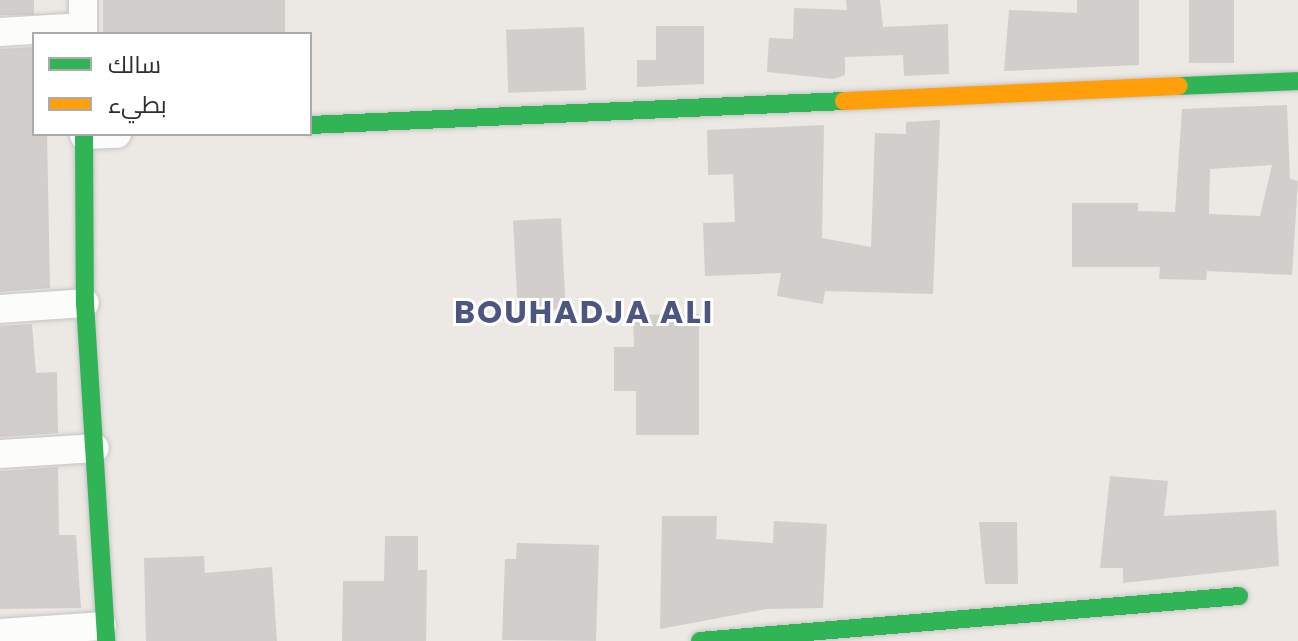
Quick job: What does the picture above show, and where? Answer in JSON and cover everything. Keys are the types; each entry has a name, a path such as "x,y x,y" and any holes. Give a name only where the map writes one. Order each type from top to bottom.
{"street":[{"path":"0,32 83,20"},
{"path":"312,125 1298,81"},
{"path":"0,633 104,633 85,303 84,136"},
{"path":"0,309 85,303"},
{"path":"0,454 95,448"},
{"path":"700,641 1239,596"}],"building":[{"path":"0,0 34,0 34,15 0,15"},
{"path":"103,0 285,0 285,32 103,32"},
{"path":"846,0 880,0 883,27 948,24 949,74 904,76 903,55 845,57 845,75 834,79 767,72 769,38 793,39 794,8 847,10"},
{"path":"1077,0 1139,0 1139,65 1004,71 1009,10 1077,13"},
{"path":"1189,0 1234,0 1234,63 1189,63"},
{"path":"656,26 704,26 704,84 637,87 637,60 656,60"},
{"path":"584,27 586,90 508,93 506,30"},
{"path":"32,47 32,136 47,136 50,288 0,292 0,49"},
{"path":"1287,105 1290,179 1298,181 1292,275 1207,271 1206,280 1159,279 1160,267 1072,267 1072,203 1138,203 1138,211 1175,212 1182,109","holes":["1272,165 1260,216 1209,214 1210,169"]},
{"path":"940,120 933,294 825,291 823,304 777,296 781,273 705,276 703,223 735,222 733,174 708,175 707,130 824,125 822,238 871,247 875,133 906,134 906,122"},
{"path":"561,218 566,309 518,311 513,221"},
{"path":"699,314 699,435 636,435 636,391 614,391 614,347 634,347 633,315"},
{"path":"32,324 36,373 57,372 58,433 0,437 0,326"},
{"path":"58,467 59,535 76,535 81,608 0,609 0,471"},
{"path":"1110,476 1168,481 1164,516 1276,510 1279,566 1123,583 1123,568 1100,568"},
{"path":"662,516 717,516 716,539 773,543 774,521 827,524 823,608 767,609 660,629"},
{"path":"979,522 1017,522 1018,584 985,584"},
{"path":"385,536 418,536 418,570 427,570 426,641 342,641 343,581 384,581"},
{"path":"517,543 599,545 596,641 502,640 505,559 516,559"},
{"path":"204,556 205,573 272,567 277,641 146,641 144,558"}],"traffic: fast":[{"path":"1179,86 1298,81"},
{"path":"312,125 844,101"},
{"path":"84,136 85,303 106,641"},
{"path":"700,641 1239,596"}],"traffic: slow":[{"path":"844,101 1179,86"}],"district":[{"name":"BOUHADJA ALI","path":"584,312"}]}
